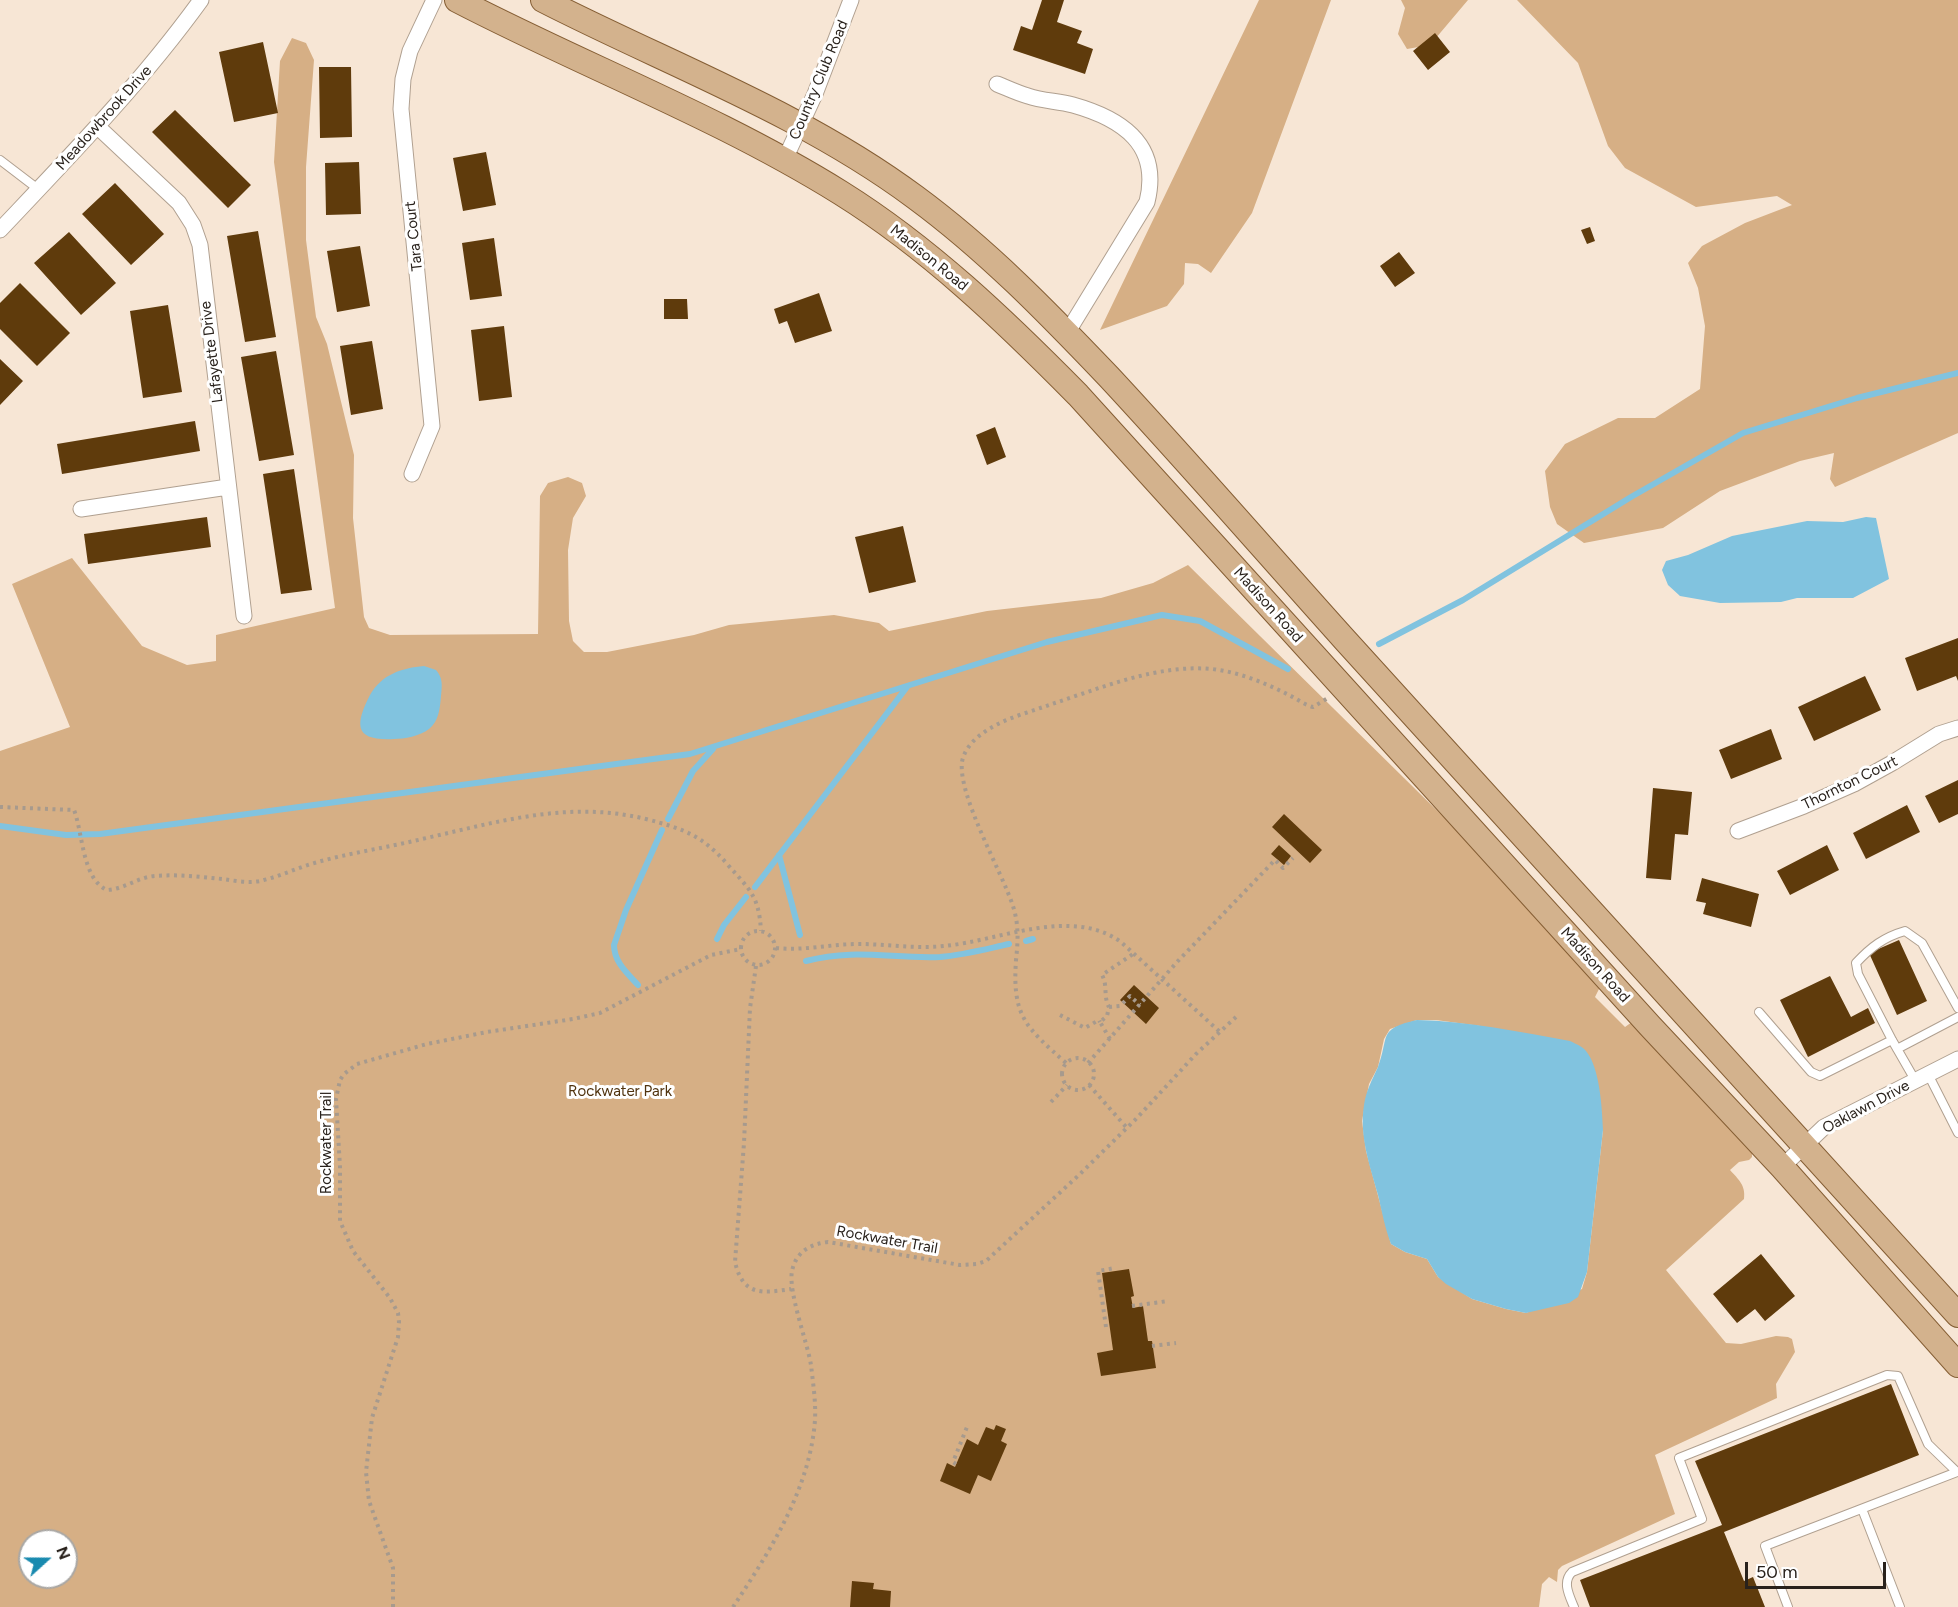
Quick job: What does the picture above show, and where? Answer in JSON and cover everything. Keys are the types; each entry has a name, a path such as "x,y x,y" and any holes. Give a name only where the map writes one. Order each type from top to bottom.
{"main road":[{"name":"Madison Road","path":"457,0 719,124 843,194 901,234 1019,335 1078,395 1625,999 1782,1167 1958,1365"},
{"path":"543,0 801,124 915,196 979,248 1067,333 1161,433 1346,641 1958,1315"}],"street":[{"name":"Meadowbrook Drive","path":"0,230 98,127 167,47 201,0"},
{"name":"Tara Court","path":"412,474 432,426 401,109 403,79 410,51 434,0"},
{"name":"Country Club Road","path":"784,159 801,124 851,0"},
{"path":"997,84 1029,96 1098,113 1122,126 1135,136 1145,150 1151,169 1151,186 1147,202 1067,333"},
{"name":"Lafayette Drive","path":"98,127 178,203 193,225 200,245 244,616"},
{"path":"81,509 228,487"},
{"name":"Thornton Court","path":"1738,831 1854,784 1939,734 1958,728"},
{"name":"Oaklawn Drive","path":"1782,1167 1824,1127 1958,1059"}],"lane":[{"path":"0,160 38,189"},
{"path":"1958,1008 1922,943 1905,931 1891,935 1871,948 1856,963 1858,974 1897,1049 1921,1077 1958,1133"},
{"path":"1759,1012 1811,1072 1820,1076 1892,1040"},
{"path":"1897,1049 1958,1017"},
{"path":"1574,1607 1567,1586 1567,1578 1572,1572 1702,1519 1679,1458 1887,1375 1895,1374 1902,1380 1928,1444 1957,1472 1765,1546 1788,1607"},
{"path":"1862,1509 1900,1607"}],"path":[{"path":"1066,1063 1033,1032 1019,1010 1015,992 1019,932 1010,897 964,782 962,767 964,754 981,734 1017,716 1155,673 1214,669 1261,681 1313,707 1322,704 1331,696"},
{"path":"0,807 72,809 76,815 94,878 100,886 107,890 158,876 256,882 326,860 527,815 571,810 602,811 658,822 686,831 703,840 751,891 760,912 761,931"},
{"path":"1088,1063 1162,979 1275,860 1283,868 1293,858"},
{"path":"776,948 797,950 856,944 940,946 1019,932 1063,926 1084,926 1112,935 1220,1032"},
{"path":"761,931 772,938 776,948 772,959 756,966 745,960 741,944 748,934 761,931"},
{"name":"Rockwater Trail","path":"393,1607 393,1568 369,1501 366,1472 372,1418 398,1337 399,1322 398,1313 390,1298 353,1251 340,1221 336,1099 340,1080 357,1064 427,1044 600,1013 711,955 741,949"},
{"path":"1060,1015 1085,1028 1099,1020 1100,1022 1107,1016 1109,1007 1105,997 1106,983 1102,975 1133,954"},
{"path":"756,966 750,1008 744,1143 735,1262 741,1276 757,1291 763,1293 791,1289"},
{"path":"1109,1007 1120,1006 1130,996 1140,1005"},
{"name":"Rockwater Trail","path":"734,1607 794,1504 813,1435 815,1407 812,1376 804,1335 791,1289 792,1270 804,1250 820,1243 837,1243 960,1265 983,1263 1015,1236 1127,1128 1196,1054 1236,1017"},
{"path":"1100,1022 1110,1039"},
{"path":"1076,1058 1088,1063 1093,1075 1089,1085 1081,1090 1067,1086 1062,1072 1066,1063 1076,1058"},
{"path":"1089,1085 1127,1128"},
{"path":"1051,1102 1067,1086"},
{"path":"1106,1327 1098,1271 1115,1268"},
{"path":"1132,1306 1168,1301"},
{"path":"1152,1346 1176,1342"},
{"path":"956,1464 952,1462 967,1427"}],"green space":[{"path":"1259,0 1331,0 1252,213 1211,273 1198,264 1185,263 1184,284 1167,306 1100,330"},
{"path":"1401,0 1468,0 1430,45 1407,49 1398,34 1405,8"},
{"path":"1517,0 1958,0 1958,433 1835,487 1830,479 1834,453 1800,461 1720,491 1663,528 1584,543 1557,524 1550,507 1545,471 1565,444 1618,418 1655,418 1700,389 1705,326 1698,288 1688,263 1702,246 1745,223 1792,205 1777,196 1696,207 1625,168 1608,146 1578,63"},
{"name":"Rockwater Park","path":"292,38 306,43 314,60 306,167 306,240 316,317 327,344 354,455 353,518 364,617 369,628 390,635 538,634 540,496 548,483 568,477 582,483 586,496 573,518 568,550 569,621 573,641 584,652 607,652 694,635 729,625 834,615 879,623 889,631 987,611 1101,598 1153,583 1188,565 1476,849 1600,987 1595,997 1625,1027 1632,1022 1752,1151 1752,1157 1749,1160 1739,1162 1730,1170 1743,1186 1744,1199 1666,1270 1726,1343 1741,1344 1776,1336 1788,1337 1792,1339 1795,1352 1776,1384 1777,1398 1655,1455 1675,1514 1562,1566 1558,1570 1557,1582 1549,1577 1542,1584 1539,1607 0,1607 0,751 70,727 12,584 72,558 142,646 187,665 216,661 216,635 335,608 274,162 280,61","holes":["1417,1020 1436,1020 1480,1026 1603,1130 1587,1272 1582,1289 1526,1313 1472,1299 1438,1277 1427,1259 1405,1252 1391,1244 1366,1151 1362,1121 1369,1084 1378,1067 1384,1039 1390,1029"]}],"water":[{"path":"1866,517 1876,518 1889,579 1853,598 1797,598 1781,602 1720,603 1680,596 1668,585 1662,570 1666,561 1688,555 1732,536 1807,521 1843,522"},
{"path":"424,666 436,670 442,682 439,710 432,726 412,737 381,739 365,734 360,723 362,715 370,695 380,682 393,673"},
{"path":"1417,1020 1475,1025 1570,1041 1583,1048 1591,1058 1599,1089 1603,1130 1587,1272 1578,1297 1569,1303 1526,1313 1472,1299 1438,1277 1427,1259 1405,1252 1391,1244 1366,1151 1363,1128 1364,1105 1387,1035 1404,1023"}],"building":[{"path":"1042,0 1064,0 1057,22 1082,31 1077,43 1093,49 1085,74 1013,50 1021,26 1032,30"},
{"path":"1435,33 1450,52 1428,70 1413,51"},
{"path":"263,42 278,113 234,122 219,52"},
{"path":"319,67 351,67 352,137 320,138"},
{"path":"175,110 251,185 228,208 152,132"},
{"path":"486,152 496,205 463,211 453,158"},
{"path":"359,162 361,214 326,215 325,163"},
{"path":"115,183 164,234 131,265 82,214"},
{"path":"1590,227 1595,241 1587,244 1581,230"},
{"path":"258,231 276,337 245,342 227,236"},
{"path":"69,232 116,283 81,315 34,263"},
{"path":"494,238 502,296 470,300 462,243"},
{"path":"360,246 370,306 337,312 327,251"},
{"path":"1399,252 1415,273 1395,287 1380,266"},
{"path":"20,283 70,333 37,366 0,329 0,303"},
{"path":"819,293 832,331 795,343 787,321 779,324 774,309"},
{"path":"664,299 687,299 688,319 664,319"},
{"path":"168,305 182,392 143,398 130,311"},
{"path":"504,326 512,397 479,401 471,330"},
{"path":"372,341 383,409 351,415 340,346"},
{"path":"276,351 294,455 259,461 241,357"},
{"path":"0,359 23,381 0,405"},
{"path":"195,421 200,451 62,474 57,444"},
{"path":"995,427 1006,457 987,465 976,435"},
{"path":"294,469 312,590 281,594 263,474"},
{"path":"207,517 211,547 88,564 84,534"},
{"path":"903,526 916,582 869,593 855,537"},
{"path":"1958,638 1958,681 1956,676 1917,691 1905,658"},
{"path":"1865,676 1881,710 1814,741 1798,707"},
{"path":"1771,729 1782,759 1731,779 1719,750"},
{"path":"1958,780 1958,814 1939,823 1925,796"},
{"path":"1653,788 1692,792 1688,835 1675,834 1671,880 1646,878"},
{"path":"1907,805 1920,832 1866,859 1853,833"},
{"path":"1284,814 1322,850 1310,863 1272,827"},
{"path":"1279,845 1291,856 1284,865 1271,854"},
{"path":"1827,845 1839,870 1790,895 1777,871"},
{"path":"1702,878 1759,894 1751,927 1703,914 1706,903 1696,901"},
{"path":"1899,940 1927,1001 1897,1015 1869,953"},
{"path":"1830,976 1851,1017 1868,1008 1875,1023 1808,1057 1780,1000"},
{"path":"1134,985 1159,1008 1146,1024 1120,1000"},
{"path":"1761,1254 1795,1296 1765,1321 1755,1309 1737,1323 1713,1294"},
{"path":"1129,1269 1134,1296 1131,1297 1133,1308 1143,1306 1148,1341 1152,1341 1156,1368 1101,1376 1097,1353 1113,1350 1102,1273"},
{"path":"1891,1384 1919,1455 1724,1532 1744,1581 1753,1577 1765,1607 1590,1607 1580,1580 1722,1525 1695,1461"},
{"path":"996,1425 1006,1429 1001,1441 1007,1444 991,1481 978,1475 970,1494 940,1481 947,1463 955,1467 967,1439 978,1445 986,1427 994,1430"},
{"path":"852,1581 874,1583 873,1589 891,1591 890,1607 850,1607"}],"waterway":[{"path":"1379,644 1463,600 1631,497 1743,433 1857,398 1958,373"},
{"path":"0,826 66,835 100,834 690,754 1047,642 1162,615 1200,621 1288,669"},
{"path":"755,887 907,687"},
{"path":"668,819 693,771 713,749"},
{"path":"638,985 619,962 614,945 626,910 662,830"},
{"path":"779,855 800,935"},
{"path":"717,939 724,925 746,897"},
{"path":"1026,941 1033,939"},
{"path":"806,961 841,955 940,957 1009,944"}]}
